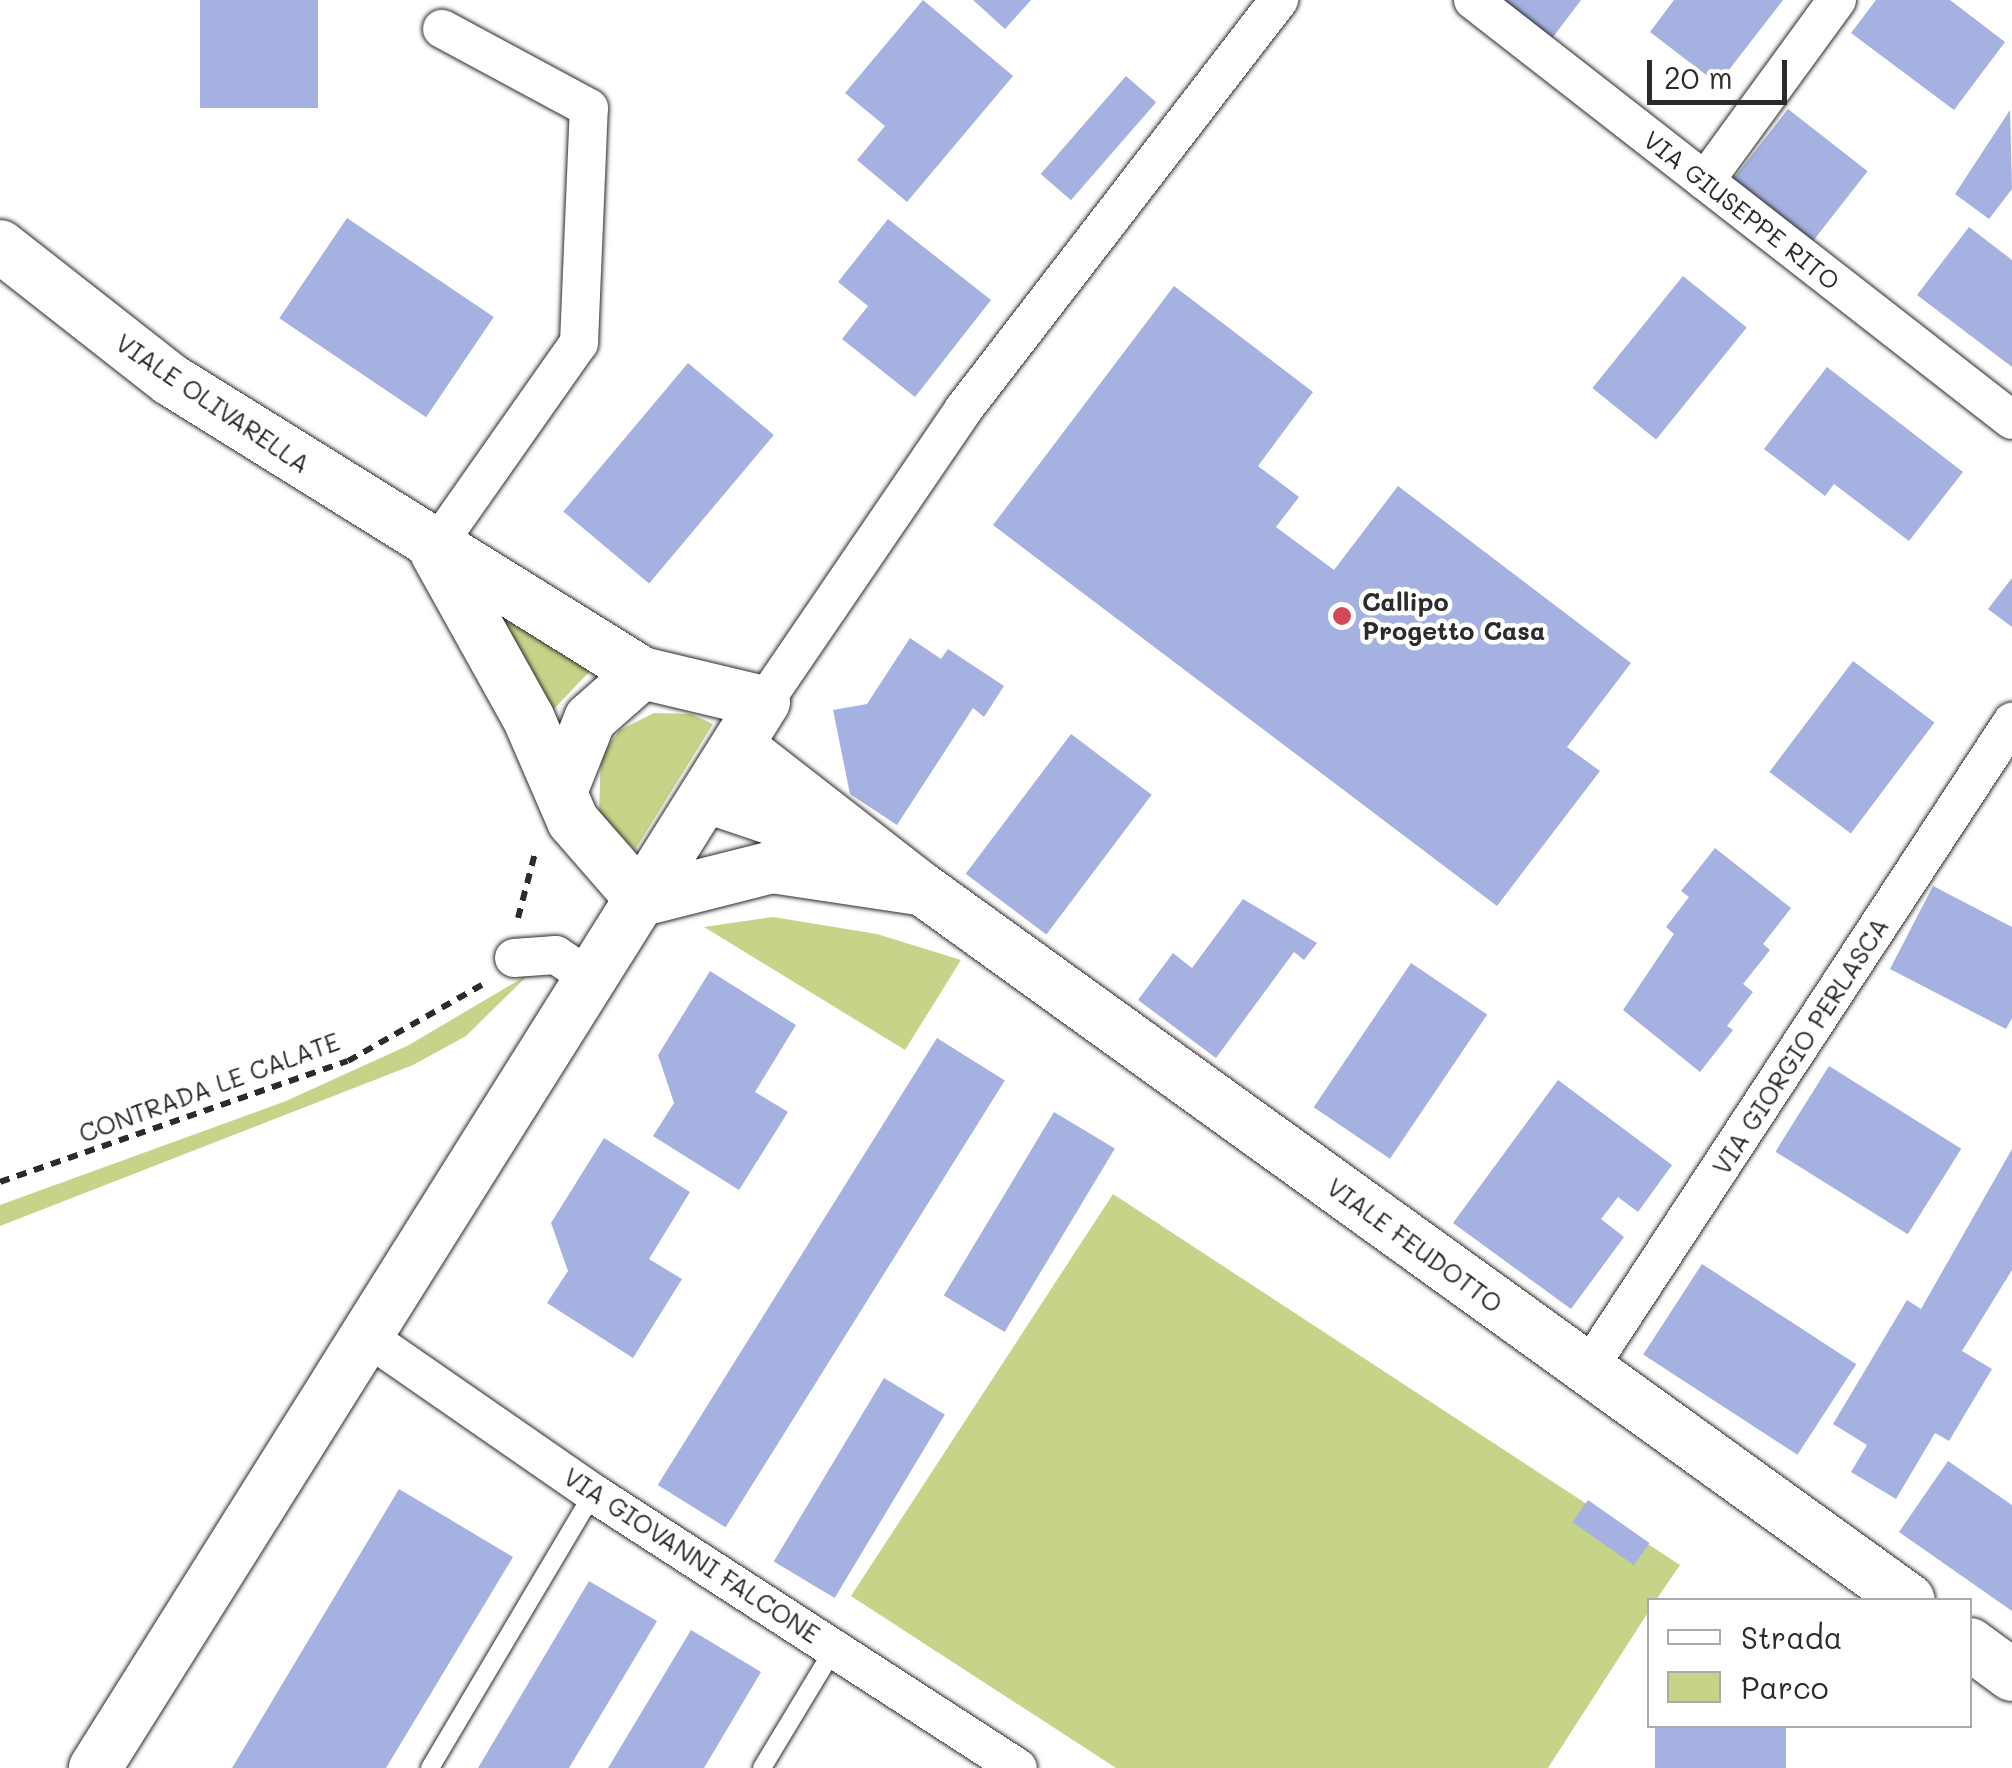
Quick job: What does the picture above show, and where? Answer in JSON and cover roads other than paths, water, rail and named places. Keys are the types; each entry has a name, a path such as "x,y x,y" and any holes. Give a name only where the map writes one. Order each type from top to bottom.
{"street":[{"path":"95,1768 369,1338 764,702 963,410 1279,0"},
{"name":"VIA GIUSEPPE RITO","path":"1473,0 2012,420"},
{"path":"1705,181 1838,0"},
{"path":"434,549 579,342 589,108 442,29"},
{"name":"VIALE OLIVARELLA","path":"0,246 171,380 434,549 642,674 764,702"},
{"name":"VIALE OLIVARELLA","path":"434,549 528,717 573,821 642,900"},
{"path":"561,792 590,719 642,674"},
{"name":"VIA GIORGIO PERLASCA","path":"1588,1369 2012,722"},
{"name":"VIALE FEUDOTTO","path":"738,746 922,889 1906,1598"},
{"path":"707,797 880,856"},
{"path":"642,900 772,868 922,889"},
{"path":"514,958 556,955 592,980"},
{"name":"VIA GIOVANNI FALCONE","path":"369,1338 593,1493 1018,1768"},
{"path":"1972,1645 2012,1675"}],"lane":[{"path":"430,1768 593,1493"},
{"path":"762,1768 834,1646"}],"place":[{"name":"Callipo Progetto Casa","path":"1342,616"}]}
